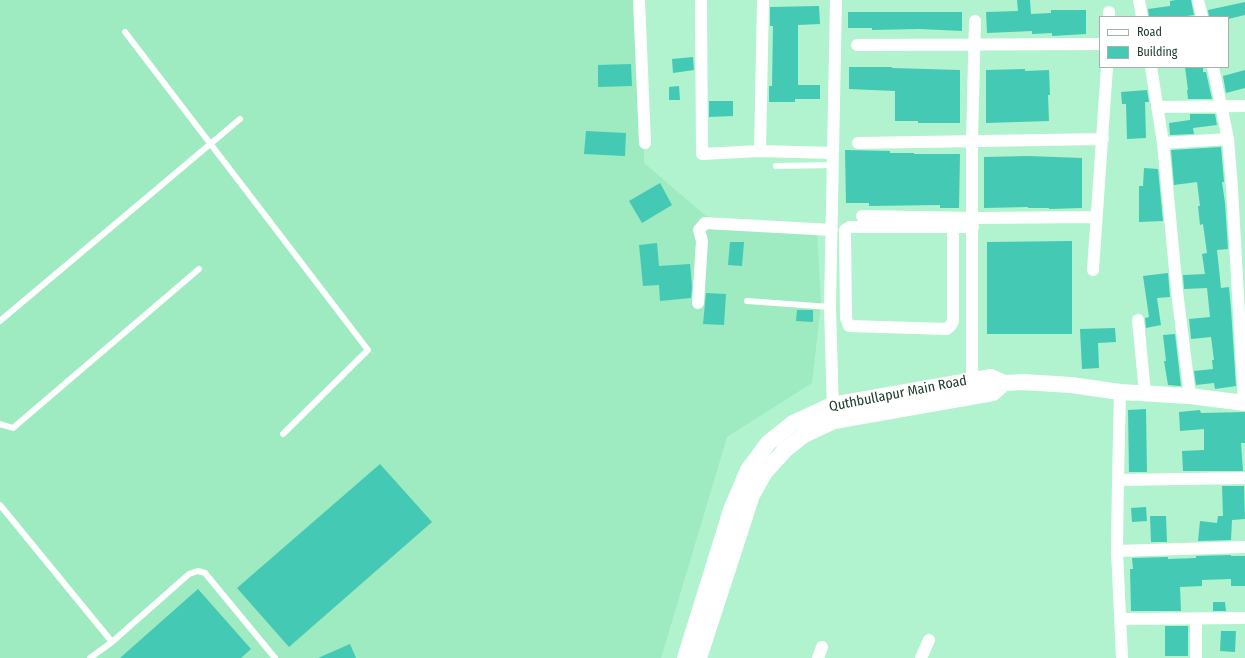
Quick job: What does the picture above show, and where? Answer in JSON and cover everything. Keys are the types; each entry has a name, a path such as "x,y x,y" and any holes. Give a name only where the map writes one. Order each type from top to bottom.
{"main road":[{"name":"Quthbullapur Main Road","path":"685,658 731,510 748,470 768,443 793,423 832,405 990,377 1004,383 1023,382 1071,385 1120,392 1190,396 1244,403"},
{"name":"Quthbullapur Main Road","path":"698,658 752,495 766,472 785,450 804,435 834,421 993,392 1004,383"}],"street":[{"path":"639,0 645,143"},
{"path":"701,0 702,154 760,151 833,159"},
{"path":"760,151 763,0"},
{"path":"834,421 832,405 830,307 836,0"},
{"path":"1139,0 1142,16"},
{"path":"1198,0 1202,16"},
{"path":"972,379 972,141 975,21"},
{"path":"857,45 1099,44"},
{"path":"1093,270 1108,68"},
{"path":"1151,68 1163,143 1177,292 1190,396"},
{"path":"1213,68 1228,139 1233,196 1244,403"},
{"path":"1158,107 1245,106"},
{"path":"858,143 1103,139"},
{"path":"1163,143 1228,139"},
{"path":"862,216 973,222 1096,217"},
{"path":"953,227 953,321 951,326 947,329 849,326 846,318 845,230 850,227 953,227 973,222"},
{"path":"698,304 702,241 699,230 705,223 832,230"},
{"path":"1138,320 1144,394"},
{"path":"1120,392 1117,551 1122,658"},
{"path":"1118,480 1245,478"},
{"path":"1117,551 1245,547"},
{"path":"1120,619 1245,618"},
{"path":"1196,619 1196,658"},
{"path":"921,658 929,640"}],"lane":[{"path":"125,32 368,350 283,434"},
{"path":"0,321 240,119"},
{"path":"776,166 833,159"},
{"path":"0,424 13,428 199,269"},
{"path":"747,301 830,307"},
{"path":"0,505 112,642"},
{"path":"90,658 112,642 189,574 198,571 205,573 275,658"}],"shaded area":[{"path":"0,0 642,0 644,163 706,216 817,232 821,303 812,383 727,437 661,658 0,658"}],"building":[{"path":"1017,0 1030,0 1031,14 1051,13 1051,10 1086,10 1086,34 1052,36 1052,33 1032,34 1032,31 987,33 986,12 1018,11"},
{"path":"1191,0 1194,15 1149,16 1148,9 1170,6 1170,1"},
{"path":"1245,2 1245,15 1229,19 1229,16 1209,16 1208,10"},
{"path":"819,6 820,24 798,25 798,85 820,85 820,99 795,99 795,102 769,102 769,86 772,86 773,26 770,26 770,7"},
{"path":"848,12 962,12 962,31 919,29 872,30 872,28 848,28"},
{"path":"693,57 694,70 673,73 672,59"},
{"path":"631,64 632,86 598,87 598,65"},
{"path":"849,67 960,70 960,123 918,123 918,121 895,121 895,91 849,89"},
{"path":"1185,68 1203,68 1203,72 1206,72 1212,99 1188,99"},
{"path":"1025,69 1025,71 1049,70 1049,121 986,123 986,70"},
{"path":"1245,70 1245,88 1226,93 1223,76"},
{"path":"679,86 680,100 669,100 669,87"},
{"path":"1147,90 1149,102 1145,102 1146,138 1127,139 1126,104 1122,104 1121,92"},
{"path":"709,101 733,101 733,116 709,117"},
{"path":"1190,114 1215,114 1217,125 1193,128 1194,134 1170,135 1169,123 1190,120"},
{"path":"586,131 626,133 625,156 584,154"},
{"path":"1221,147 1224,182 1222,182 1228,249 1217,250 1221,288 1229,287 1236,386 1215,389 1214,383 1196,385 1194,371 1213,369 1212,360 1214,360 1211,337 1191,339 1189,319 1210,317 1207,288 1184,289 1183,275 1205,274 1202,254 1207,253 1203,224 1200,225 1198,206 1200,206 1197,182 1174,185 1171,150"},
{"path":"845,150 890,151 890,153 914,154 960,154 959,208 940,208 940,205 869,206 869,203 846,203"},
{"path":"1028,156 1082,158 1082,208 984,208 984,157"},
{"path":"1144,168 1158,169 1163,221 1139,222 1139,186 1143,186"},
{"path":"660,183 672,205 642,223 629,201"},
{"path":"1072,241 1072,334 987,334 987,242"},
{"path":"730,242 744,242 742,266 728,265"},
{"path":"657,243 659,266 690,264 692,287 691,298 660,301 659,285 643,286 639,245"},
{"path":"1168,273 1170,297 1157,298 1161,325 1146,328 1145,318 1149,317 1143,276"},
{"path":"706,293 726,294 724,325 703,324"},
{"path":"797,310 813,310 813,322 796,321"},
{"path":"1115,328 1116,342 1098,343 1099,368 1082,369 1080,329"},
{"path":"1175,334 1181,386 1168,385 1164,361 1166,361 1163,335"},
{"path":"1146,409 1147,472 1129,472 1128,410"},
{"path":"1200,410 1201,413 1245,412 1245,443 1241,443 1243,471 1183,471 1182,451 1204,450 1204,429 1180,431 1179,412"},
{"path":"380,464 432,522 289,647 237,588"},
{"path":"1222,486 1244,486 1245,519 1232,520 1231,540 1198,541 1200,521 1217,523 1218,516 1223,516"},
{"path":"1146,507 1147,521 1132,522 1131,508"},
{"path":"1150,516 1166,516 1167,542 1151,542"},
{"path":"1196,556 1245,556 1245,586 1231,586 1231,579 1202,580 1202,586 1180,587 1181,611 1131,611 1130,569 1133,569 1132,558 1168,557 1168,559 1196,558"},
{"path":"198,589 251,649 241,658 120,658"},
{"path":"1213,602 1225,602 1226,611 1213,611"},
{"path":"1165,626 1188,626 1188,656 1165,656"},
{"path":"1221,631 1236,631 1235,652 1220,651"},
{"path":"350,644 356,658 318,658"}]}
